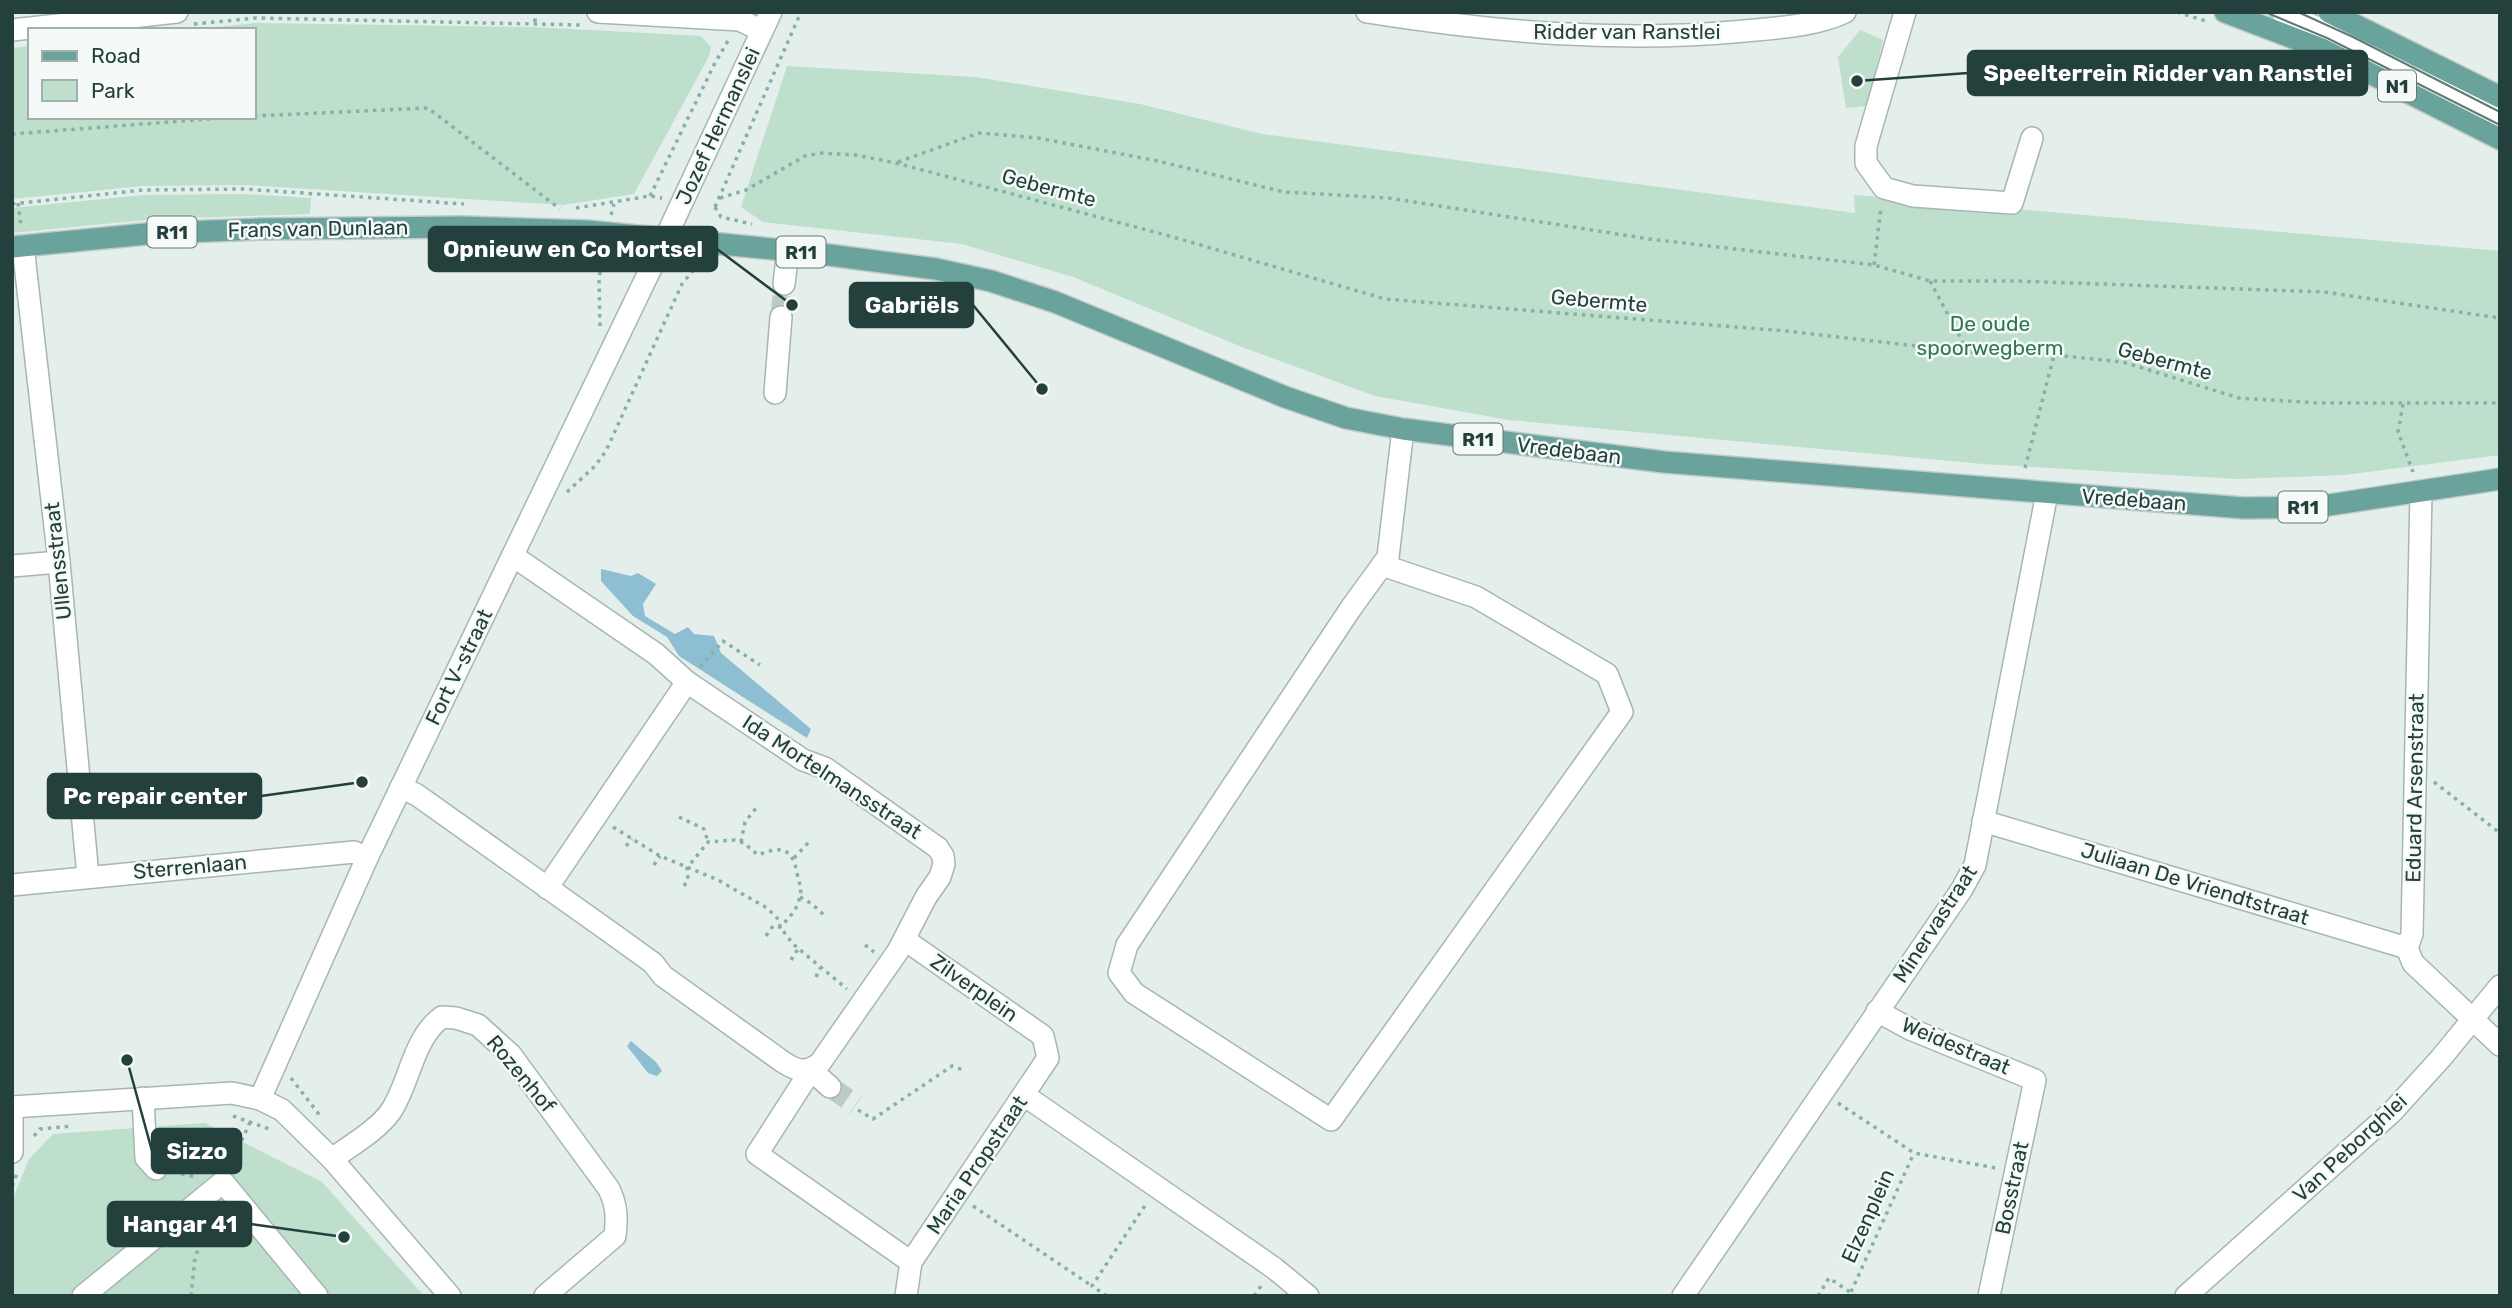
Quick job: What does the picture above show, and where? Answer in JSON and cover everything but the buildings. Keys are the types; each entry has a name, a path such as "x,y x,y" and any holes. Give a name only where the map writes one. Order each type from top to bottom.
{"main road":[{"name":"N1","path":"2225,12 2295,20 2350,62 2500,139"},
{"name":"N1","path":"2329,12 2500,97"},
{"name":"Frans van Dunlaan","path":"18,246 156,233 260,229 463,227 607,233 665,239"},
{"name":"Vredebaan","path":"665,239 788,250 936,269 991,281 1055,302 1285,397 1346,418 1403,429 1664,462 2244,508 2316,507 2417,482 2500,479"}],"street":[{"name":"Ridder van Ranstlei","path":"1367,12 1451,25 1571,35 1713,34 1769,29 1821,20 1845,12"},
{"path":"1905,12 1867,146 1867,163 1884,188 1913,196 2012,203 2032,138"},
{"path":"12,30 44,19 185,18"},
{"path":"593,19 766,21"},
{"path":"2295,20 2500,118"},
{"name":"Jozef Hermanslei","path":"665,239 766,21"},
{"name":"Fort V-straat","path":"260,1099 367,858 665,239"},
{"name":"Ullensstraat","path":"18,246 59,562 88,877"},
{"path":"784,284 788,250"},
{"path":"775,393 781,317"},
{"path":"1382,565 1476,597 1607,674 1622,712 1331,1120 1134,993 1119,972 1127,945 1388,556 1403,429"},
{"name":"Eduard Arsenstraat","path":"2407,948 2412,934 2416,768 2417,482"},
{"name":"Minervastraat","path":"1683,1296 1975,865 2047,493"},
{"name":"Ida Mortelmansstraat","path":"513,555 656,654 687,682 803,760 825,768 938,848 943,856 944,864 940,877 926,897 905,940 820,1063 811,1070 757,1154 911,1262"},
{"path":"12,566 59,562"},
{"path":"547,888 687,682"},
{"path":"401,787 417,795 610,932 653,963 663,976 783,1062 803,1071 811,1070 830,1087"},
{"name":"Juliaan De Vriendtstraat","path":"1983,821 2407,948"},
{"name":"Sterrenlaan","path":"12,884 354,852 367,858"},
{"name":"Zilverplein","path":"905,940 1043,1036"},
{"path":"2407,948 2413,963 2500,1045"},
{"name":"Van Peborghlei","path":"2186,1296 2392,1112 2473,1021 2500,986"},
{"name":"Weidestraat","path":"1877,1012 2035,1080"},
{"name":"Rozenhof","path":"332,1159 363,1137 390,1112 434,1022 442,1017 478,1025 511,1055 615,1201 618,1215 615,1236 545,1296"},
{"name":"Maria Propstraat","path":"906,1296 911,1262 1048,1058 1043,1036"},
{"name":"Bosstraat","path":"1989,1296 2035,1080"},
{"path":"12,1152 12,1109 232,1093 260,1099 282,1110 306,1132 450,1296"},
{"path":"1024,1096 1290,1279 1308,1296"},
{"path":"144,1098 146,1158 156,1169"},
{"path":"83,1296 223,1182 317,1296"}],"path":[{"path":"535,12 535,22"},
{"path":"758,226 721,217 715,207 801,12"},
{"path":"185,18 535,22 593,19"},
{"path":"575,209 650,196 728,41 718,37"},
{"path":"256,116 428,108 562,210 550,210"},
{"path":"12,134 209,119"},
{"path":"896,163 979,133 1038,138 1158,161 1284,192 1389,198 1649,239 1874,265 1930,281 2016,281 2325,292 2500,318"},
{"name":"Gebermte","path":"720,198 746,190 804,156 821,152 856,155 896,163 1173,237 1385,299 1786,331 1968,352 2054,355 2123,362 2239,398 2403,404 2500,403"},
{"path":"1874,265 1884,188"},
{"path":"12,204 143,190 244,189 473,205"},
{"path":"600,331 599,277 614,204"},
{"path":"558,500 595,466 606,451 682,284 698,265 721,217"},
{"path":"1930,281 1968,352"},
{"path":"2037,470 2025,468 2054,355"},
{"path":"2403,404 2398,432 2417,482"},
{"path":"687,682 723,640 760,665"},
{"path":"2416,768 2500,833"},
{"path":"741,842 745,822 757,807"},
{"path":"597,817 660,856 718,880 767,908 779,920 780,927 798,949 863,1000"},
{"path":"679,817 704,829 708,842 687,868 688,880 684,886"},
{"path":"626,846 632,839"},
{"path":"708,842 735,840 758,855 775,849 787,852 794,858 800,897 792,915 780,927"},
{"path":"794,858 809,842"},
{"path":"654,865 660,856"},
{"path":"800,897 824,915"},
{"path":"763,940 773,926 780,927"},
{"path":"791,960 798,949"},
{"path":"816,977 820,968"},
{"path":"858,1110 873,1119 953,1066 963,1070"},
{"path":"290,1077 320,1119 306,1132"},
{"name":"Elzenplein","path":"1822,1092 1914,1153 2015,1171"},
{"path":"156,1169 223,1182 260,1099"},
{"path":"232,1116 273,1130"},
{"name":"Elzenplein","path":"1852,1292 1914,1153"},
{"path":"1092,1286 1157,1187"},
{"path":"957,1195 1107,1296"},
{"path":"191,1296 195,1258 209,1220"},
{"name":"Elzenplein","path":"1818,1296 1829,1278 1856,1296"}],"green space":[{"path":"256,23 534,27 701,36 711,47 709,56 634,194 563,205 245,185 143,186 12,199 12,48 28,46 28,119 256,119 256,28 207,28"},
{"path":"1860,30 1883,40 1867,106 1846,108 1838,57"},
{"name":"De oude spoorwegberm","path":"787,66 976,77 1140,104 1262,134 1855,213 1854,195 2500,251 2500,455 2344,475 2237,479 1983,464 1509,420 1375,396 1242,347 1073,277 962,244 763,222 741,207"},
{"path":"244,194 311,198 310,214 155,219 12,233 12,208 143,195"},
{"path":"205,1123 322,1182 424,1296 12,1296 12,1201 29,1159 53,1134"}],"water":[{"path":"601,569 631,576 638,573 656,584 643,604 645,616 675,634 688,627 694,634 714,636 721,653 811,729 807,738 679,656 667,637 633,616 601,581"},
{"path":"631,1041 656,1062 662,1071 657,1076 648,1073 627,1046"}],"tunnel":[{"path":"781,317 784,284"},
{"path":"830,1087 856,1105"}],"tram line":[{"path":"2265,12 2327,38 2500,125"},
{"path":"2298,12 2500,112"}],"place":[{"name":"Speelterrein Ridder van Ranstlei","path":"1857,81"},
{"name":"Opnieuw en Co Mortsel","path":"792,305"},
{"name":"Gabriëls","path":"1042,389"},
{"name":"Pc repair center","path":"362,782"},
{"name":"Sizzo","path":"127,1060"},
{"name":"Hangar 41","path":"344,1237"}]}
